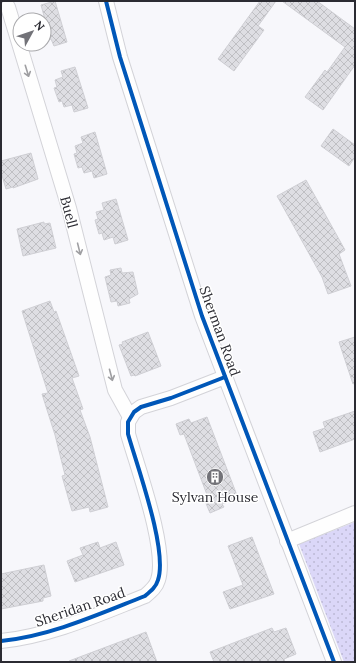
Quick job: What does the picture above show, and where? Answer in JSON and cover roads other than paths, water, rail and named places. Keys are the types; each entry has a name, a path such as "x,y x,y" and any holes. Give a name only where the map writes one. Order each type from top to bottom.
{"street":[{"name":"Sherman Road","path":"106,1 120,57 202,316 334,662"},
{"name":"Buell","path":"8,7 69,208 115,390 130,417"},
{"path":"130,417 141,407 171,398 225,377"},
{"name":"Sheridan Road","path":"1,641 44,633 145,596 153,589 158,580 160,553 128,434 128,422 130,417"},
{"path":"287,540 355,512"}],"place":[{"name":"Sylvan House","path":"215,477"}]}
